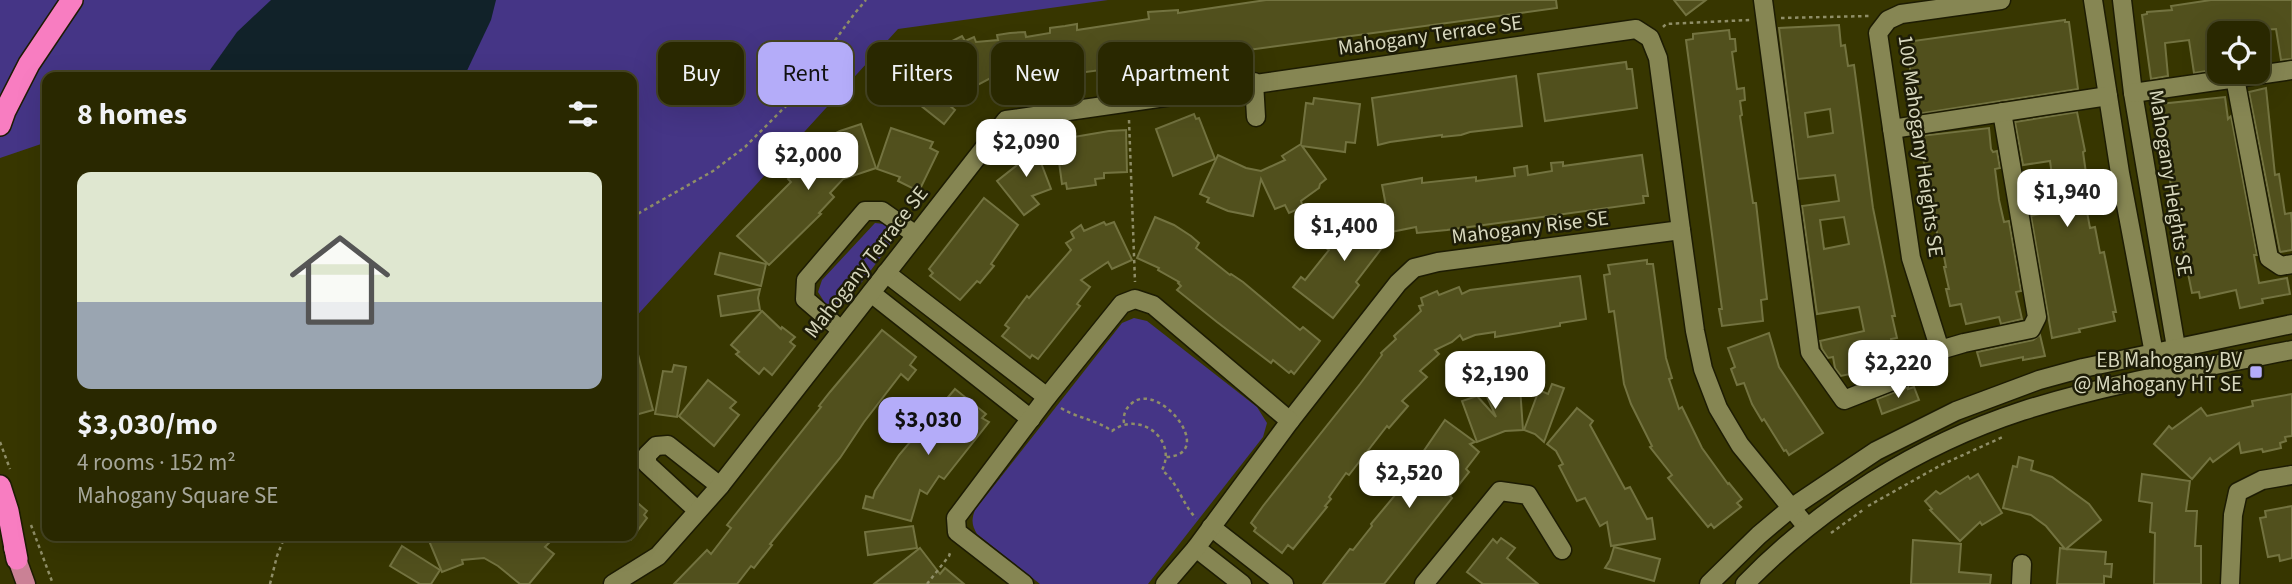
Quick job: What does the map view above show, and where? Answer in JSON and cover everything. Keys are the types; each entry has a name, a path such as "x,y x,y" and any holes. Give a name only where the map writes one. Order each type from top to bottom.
{"highway":[{"path":"0,125 29,64 72,0"},
{"path":"0,486 8,511 17,559"}],"main road":[{"path":"0,516 26,584"}],"street":[{"path":"1763,0 1810,352 1844,400 1918,371 1940,350 2031,329 2037,317 2002,112"},
{"name":"100 Mahogany Heights SE","path":"1940,350 1911,258 1878,33 1888,20 1901,13 2001,0"},
{"path":"2093,0 2159,378"},
{"name":"Mahogany Heights SE","path":"2122,0 2133,93 2181,373"},
{"name":"Mahogany Terrace SE","path":"1254,82 1636,29 1650,38 1658,58 1699,350 1710,389 1740,445 1807,527"},
{"path":"2270,73 2292,70"},
{"path":"1254,82 1256,117"},
{"path":"2133,93 2207,82"},
{"path":"2236,84 2269,258 2281,266 2292,264"},
{"path":"1892,129 2108,96"},
{"name":"Mahogany Terrace SE","path":"613,584 658,556 720,486 1006,120 1098,105"},
{"path":"841,330 805,299 806,280 865,211 882,211 916,235"},
{"name":"Mahogany Rise SE","path":"1165,584 1196,548 1204,523 1290,421 1398,283 1414,268 1438,262 1681,230"},
{"path":"886,273 1056,398"},
{"path":"871,293 1031,419"},
{"path":"1024,584 957,532 956,518 1031,419 1056,398 1122,304 1135,299 1153,305 1290,421"},
{"path":"1709,584 1791,508 1876,451 1956,411 2039,380 2082,368 2292,324"},
{"path":"1745,584 1807,527 1884,475 1965,433 2051,403 2292,350"},
{"path":"697,510 647,464 647,456 656,446 668,445 720,486"},
{"path":"2230,584 2233,515 2238,492 2262,480 2292,475"},
{"path":"1424,584 1500,491 1528,495 1562,550"},
{"path":"1204,523 1284,584"},
{"path":"1196,548 1242,584"},
{"path":"2021,584 2022,564"}],"path":[{"path":"637,214 713,171 745,147 789,103 866,0"},
{"path":"1128,105 1135,299"},
{"path":"1056,398 1060,407 1112,431 1124,424 1138,423 1157,435 1165,449 1166,457 1162,470 1174,481 1185,506 1204,523"},
{"path":"1124,424 1126,410 1136,400 1149,398 1163,405 1188,435 1183,451 1178,455 1166,457"},
{"path":"1829,534 1905,484 1979,447 2012,434"},
{"path":"927,584 949,556 957,532"},
{"path":"270,584 283,541"}],"shaded area":[{"path":"0,0 1108,0 898,29 886,42 867,42 867,63 853,78 853,42 758,42 758,105 829,105 637,316 637,72 42,72 42,144 0,158"},
{"path":"875,223 884,224 891,231 890,245 846,303 835,307 825,303 818,292 822,280"},
{"path":"1134,318 1147,321 1257,407 1267,423 1263,437 1148,584 1040,584 977,534 973,523 975,510 1122,323"}],"water":[{"path":"271,0 496,0 491,20 466,72 209,72 237,32"}],"building":[{"path":"1266,0 1556,0 1557,8 1253,49 1253,42 1098,42 1098,70 1084,72 1084,42 991,42 991,78 977,85 976,42 998,40 997,35 1010,33 1025,32 1026,37 1050,33 1050,28 1077,24 1077,30 1149,19 1148,12 1178,10 1178,13"},
{"path":"1674,0 1706,0 1686,15"},
{"path":"2211,0 2292,0 2292,59 2281,60 2276,29 2270,29 2270,21 2207,21 2207,71 2194,73 2189,40 2165,43 2168,76 2151,79 2142,15 2147,12 2172,10 2171,6"},
{"path":"2065,20 2069,22 2078,89 1917,114 1906,42"},
{"path":"1839,25 1841,46 1845,45 1848,66 1854,65 1873,208 1895,316 1892,316 1897,338 1891,339 1896,364 1841,376 1835,368 1833,357 1828,358 1822,349 1820,341 1864,331 1859,307 1817,314 1802,206 1839,201 1835,175 1798,179 1779,28","holes":["1830,109 1833,133 1808,137 1805,113","1844,217 1849,244 1824,249 1820,220"]},
{"path":"1729,30 1730,39 1735,39 1736,51 1732,52 1737,89 1744,88 1745,100 1740,101 1740,116 1753,203 1756,203 1767,299 1761,300 1763,321 1722,326 1719,309 1722,309 1686,40 1693,39 1693,34"},
{"path":"962,36 965,41 974,37 976,42 950,42"},
{"path":"1626,62 1627,69 1632,69 1637,108 1545,121 1538,74"},
{"path":"1516,76 1522,126 1378,145 1372,98"},
{"path":"2266,88 2275,175 2279,174 2285,214 2291,213 2292,224 2292,250 2280,252 2249,92"},
{"path":"2225,97 2228,119 2231,116 2257,255 2254,255 2259,283 2287,278 2290,294 2262,299 2263,303 2240,308 2236,290 2200,298 2199,292 2192,293 2172,206 2174,205 2159,112 2160,104"},
{"path":"1314,98 1360,104 1355,143 1346,142 1345,152 1302,146 1326,179 1319,188 1301,201 1303,207 1289,213 1285,205 1275,209 1261,179 1253,216 1228,211 1207,202 1209,198 1200,194 1218,155 1246,168 1261,171 1285,160 1282,156 1301,144 1306,103 1313,104"},
{"path":"920,105 949,105 955,110 944,124"},
{"path":"2077,112 2085,151 2090,201 2085,201 2090,228 2095,227 2100,253 2104,252 2116,312 2113,312 2115,321 2052,338 2031,216 2057,210 2050,161 2023,165 2015,122"},
{"path":"1194,114 1196,119 1199,118 1215,159 1173,176 1156,129"},
{"path":"861,124 876,168 843,179 830,193 834,197 819,213 821,214 769,265 737,236 791,182 788,179 814,148 812,145"},
{"path":"891,128 933,142 930,148 938,152 921,187 916,185 914,189 898,181 900,177 877,169"},
{"path":"1989,128 1991,149 1993,152 1997,151 2000,168 1995,169 1999,200 2004,222 2009,221 2021,291 2016,292 2022,319 2001,324 1999,317 1966,324 1961,304 1950,306 1946,289 1949,289 1946,267 1941,241 1932,219 1920,136"},
{"path":"1126,130 1127,172 1104,173 1104,178 1095,179 1096,185 1067,189 1066,183 1062,184 1056,140"},
{"path":"1033,142 1051,189 1032,196 1039,204 1024,215 997,181 1021,162 1016,149"},
{"path":"1642,155 1648,196 1643,196 1644,203 1447,230 1417,233 1416,227 1391,232 1382,185 1422,178 1422,183 1515,176 1514,168 1527,166 1528,175 1552,171 1551,163 1563,162 1563,166"},
{"path":"984,198 1018,225 991,264 994,266 980,283 977,281 960,300 930,276 933,273 929,269"},
{"path":"1356,209 1391,236 1356,282 1359,285 1333,318 1293,287 1301,277 1305,280 1329,250 1326,248 1343,226 1338,222 1346,212 1351,215"},
{"path":"1155,217 1191,236 1199,243 1196,248 1243,282 1300,330 1303,327 1320,341 1294,374 1273,360 1271,363 1177,290 1181,286 1179,282 1158,270 1159,268 1137,258"},
{"path":"1104,222 1106,225 1114,222 1132,260 1112,269 1108,262 1081,280 1090,287 1077,304 1080,306 1038,359 1032,355 1030,358 1002,336 1009,328 1005,325 1027,296 1029,298 1071,250 1066,243 1074,238 1071,232 1081,225 1084,231"},
{"path":"720,253 766,264 761,286 715,274"},
{"path":"1647,260 1647,264 1653,264 1666,358 1672,378 1669,379 1679,409 1682,407 1702,448 1742,499 1737,503 1741,507 1714,528 1711,524 1708,527 1668,478 1672,475 1650,447 1652,446 1624,384 1614,311 1609,312 1604,275 1610,274 1608,265"},
{"path":"1580,276 1586,319 1495,337 1495,332 1463,340 1460,335 1435,350 1439,354 1420,371 1427,377 1402,401 1408,406 1389,428 1387,426 1349,475 1346,473 1329,497 1331,499 1325,506 1327,507 1293,549 1288,545 1282,553 1254,531 1256,528 1251,523 1263,506 1360,384 1381,353 1396,339 1394,336 1421,311 1421,298 1437,291 1439,295 1459,287 1462,294 1470,290"},
{"path":"760,289 760,310 721,316 718,296"},
{"path":"762,311 781,329 782,327 795,337 790,342 795,346 772,375 764,368 759,374 736,354 739,352 731,345"},
{"path":"882,330 916,357 910,365 916,370 908,380 901,374 840,458 770,544 772,545 754,568 751,566 737,584 674,584 707,550 711,554 731,528 727,525 830,392"},
{"path":"1769,333 1779,367 1823,433 1789,455 1764,419 1762,421 1744,383 1737,385 1731,369 1735,367 1728,348"},
{"path":"2040,335 2045,356 2023,360 2023,357 1981,366 1977,352 2033,340"},
{"path":"637,351 653,410 637,415"},
{"path":"674,365 686,367 677,417 655,414 663,371 672,372"},
{"path":"708,380 736,402 730,408 739,415 714,446 679,416"},
{"path":"1510,381 1510,388 1520,387 1523,430 1505,431 1477,442 1462,401 1477,396 1496,417 1481,383"},
{"path":"1552,384 1564,388 1544,442 1535,434 1524,430 1539,390 1548,394"},
{"path":"1914,387 1919,400 1882,414 1877,399"},
{"path":"955,389 986,414 982,418 989,422 944,479 939,476 927,494 920,490 911,521 863,508 866,496 873,498 899,455"},
{"path":"2292,394 2292,436 2285,437 2286,441 2280,443 2281,448 2241,453 2239,443 2213,462 2210,458 2192,479 2154,444 2169,426 2172,429 2201,408 2207,416 2253,406 2252,401"},
{"path":"1577,408 1593,421 1590,425 1625,489 1630,487 1647,519 1652,518 1655,539 1611,546 1607,522 1600,526 1585,498 1577,501 1559,466 1563,464 1556,451 1547,444"},
{"path":"1445,420 1475,442 1470,444 1479,452 1466,469 1469,472 1450,496 1452,498 1384,584 1323,584 1411,476 1408,474"},
{"path":"2019,457 2033,461 2031,470 2052,477 2089,504 2101,520 2066,549 2106,552 2105,564 2112,564 2111,577 2104,576 2104,584 2057,584 2060,548 2065,549 2046,526 2031,515 2003,508 2013,466 2017,467"},
{"path":"1978,474 2002,513 1982,525 1980,522 1960,541 1930,510 1932,509 1925,501 1936,491 1940,494 1968,476 1970,479"},
{"path":"2142,474 2190,481 2186,511 2197,511 2195,546 2201,546 2201,584 2154,584 2155,533 2150,532 2152,503 2139,501"},
{"path":"637,502 647,511 644,515 647,518 637,531"},
{"path":"2292,506 2292,558 2280,561 2279,555 2268,557 2260,518 2266,517 2265,511"},
{"path":"913,526 917,548 868,555 865,532"},
{"path":"1501,538 1515,548 1507,558 1538,584 1483,584 1467,572 1493,539 1497,543"},
{"path":"1913,540 1961,544 1959,572 1991,575 1990,584 1911,584"},
{"path":"429,541 551,541 545,547 554,554 529,584 520,584 484,558 462,560 463,564 442,572"},
{"path":"402,546 440,570 431,584 420,584 390,566"},
{"path":"1614,547 1660,559 1654,581 1605,568"},
{"path":"920,548 940,574 945,568 964,584 874,584"}],"place":[{"name":"EB Mahogany BV @ Mahogany HT SE","path":"2256,372"}]}
